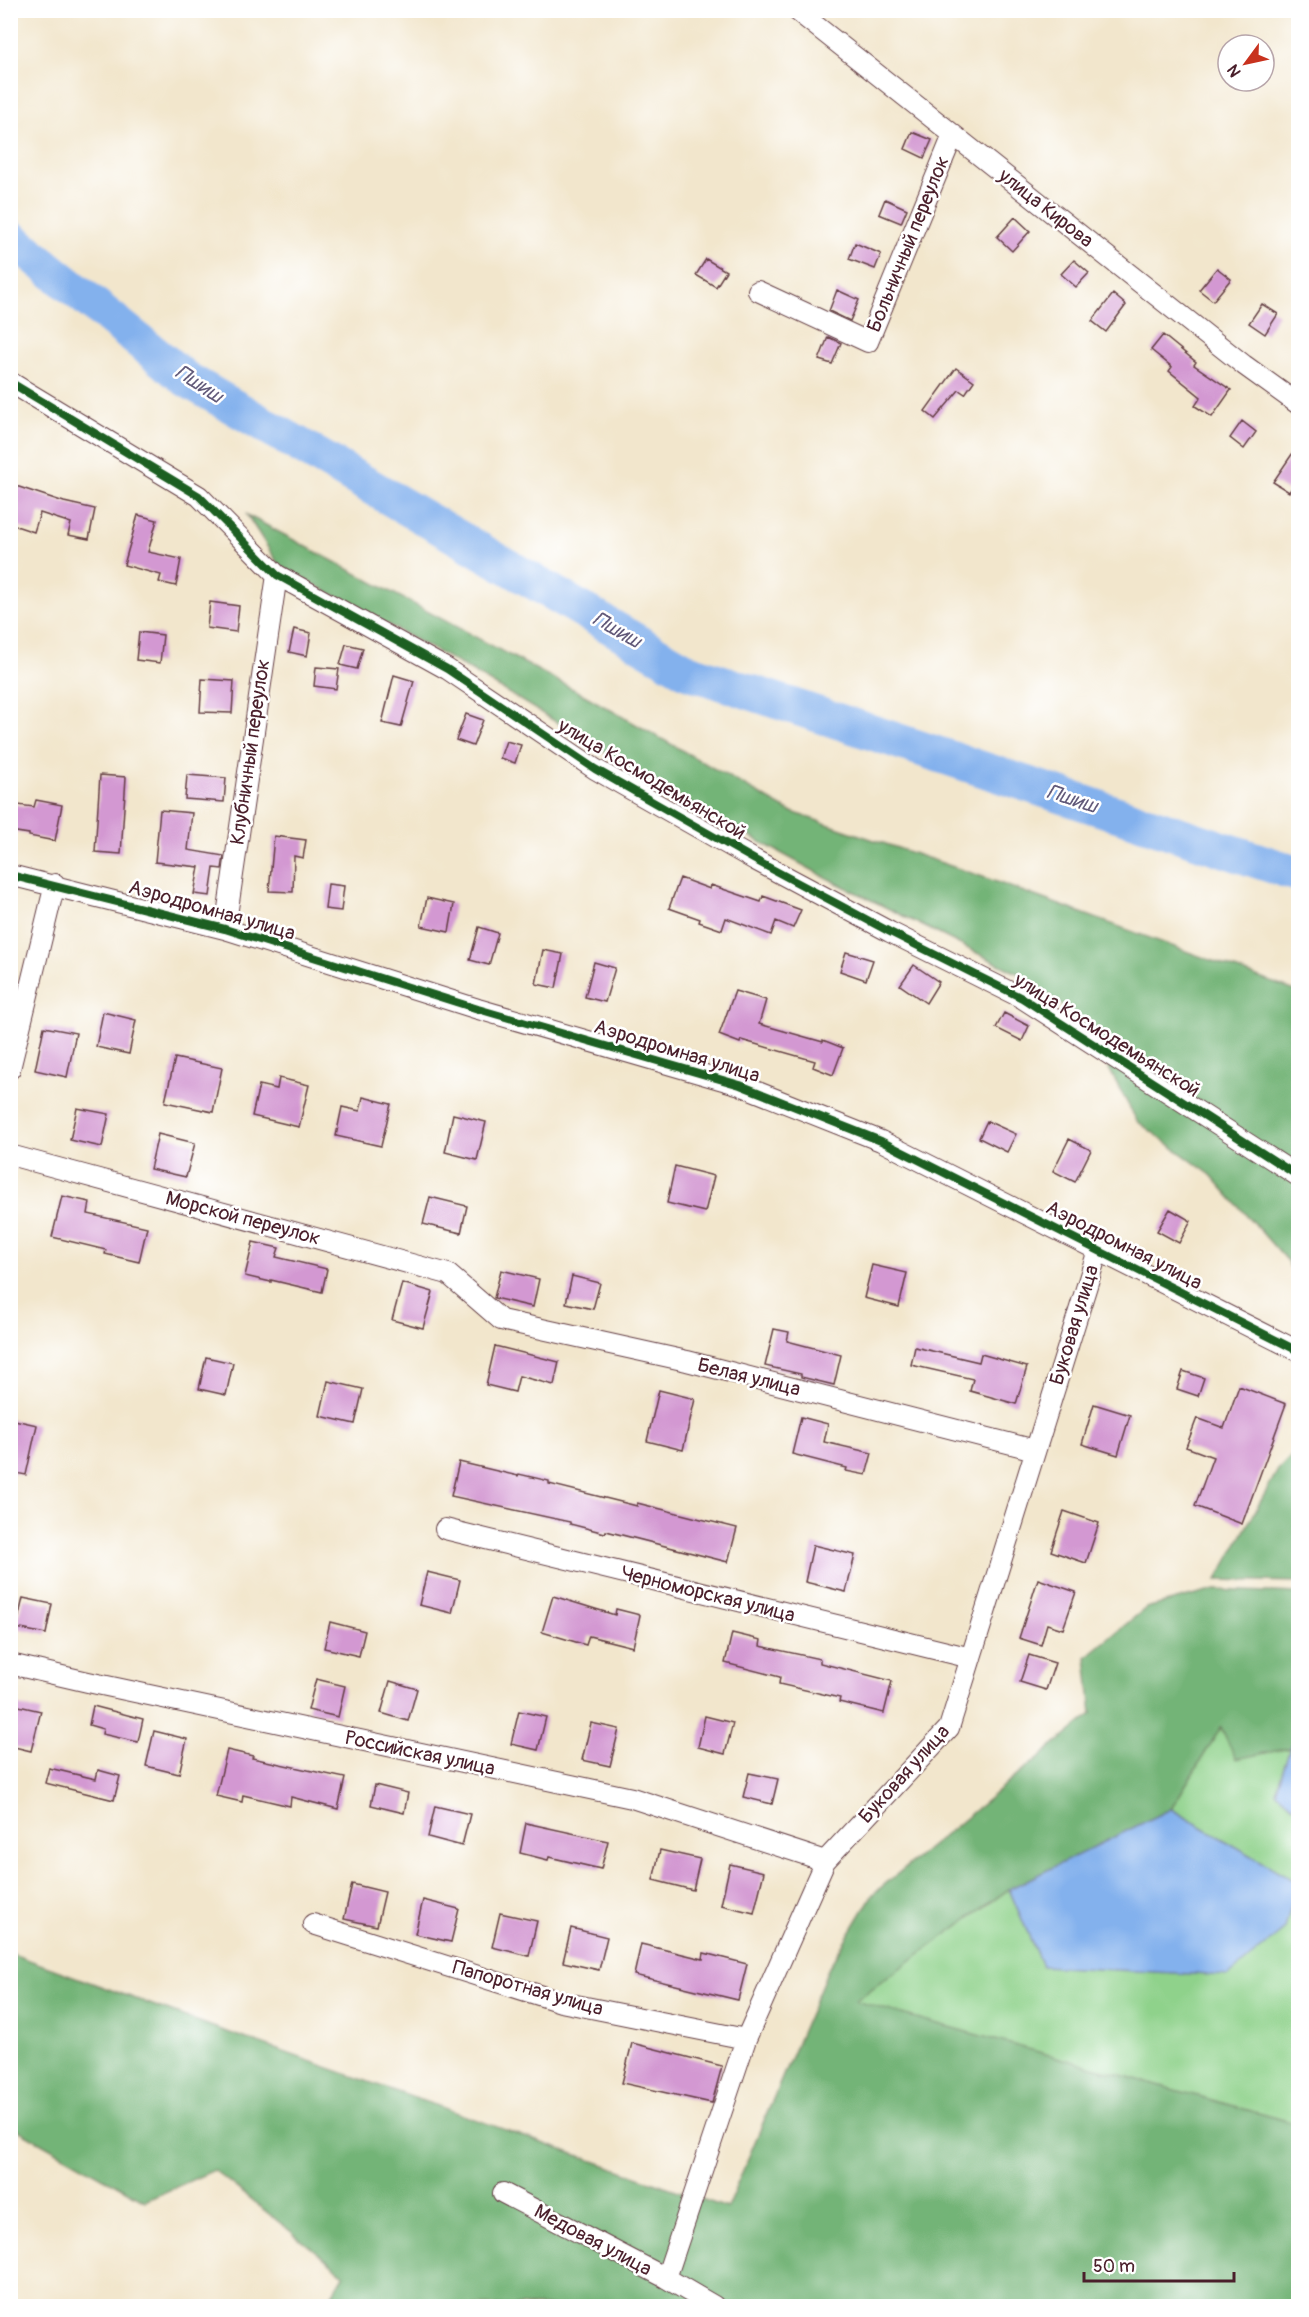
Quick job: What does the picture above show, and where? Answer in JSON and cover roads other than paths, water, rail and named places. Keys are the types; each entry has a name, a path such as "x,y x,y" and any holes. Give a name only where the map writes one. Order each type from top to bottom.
{"street":[{"name":"улица Кирова","path":"796,10 1244,365 1299,404"},
{"name":"Больничный переулок","path":"758,291 868,342 953,135"},
{"name":"улица Космодемьянской","path":"10,382 199,496 277,575 447,669 595,768 880,927 1022,998 1299,1176"},
{"name":"Клубничный переулок","path":"225,929 277,575"},
{"name":"Аэродромная улица","path":"10,875 55,884 225,929 478,1009 740,1085 881,1141 1299,1351"},
{"path":"10,1069 55,884"},
{"name":"Морской переулок","path":"10,1155 448,1274 470,1292"},
{"name":"Буковая улица","path":"666,2278 746,2039 825,1861 949,1728 1098,1250"},
{"name":"Белая улица","path":"470,1292 501,1320 698,1364 1035,1450"},
{"name":"Черноморская улица","path":"445,1529 971,1658"},
{"name":"Российская улица","path":"10,1664 632,1798 825,1861"},
{"name":"Папоротная улица","path":"312,1924 561,2002 746,2039"},
{"name":"Медовая улица","path":"503,2193 666,2278 714,2307"}],"water":[{"path":"1298,1731 1298,1810 1276,1792"},
{"path":"1171,1809 1297,1882 1285,1929 1228,1976 1042,1966 1009,1889"}],"waterway":[{"name":"Пшиш","path":"10,237 186,379 687,671 1298,874"}]}
